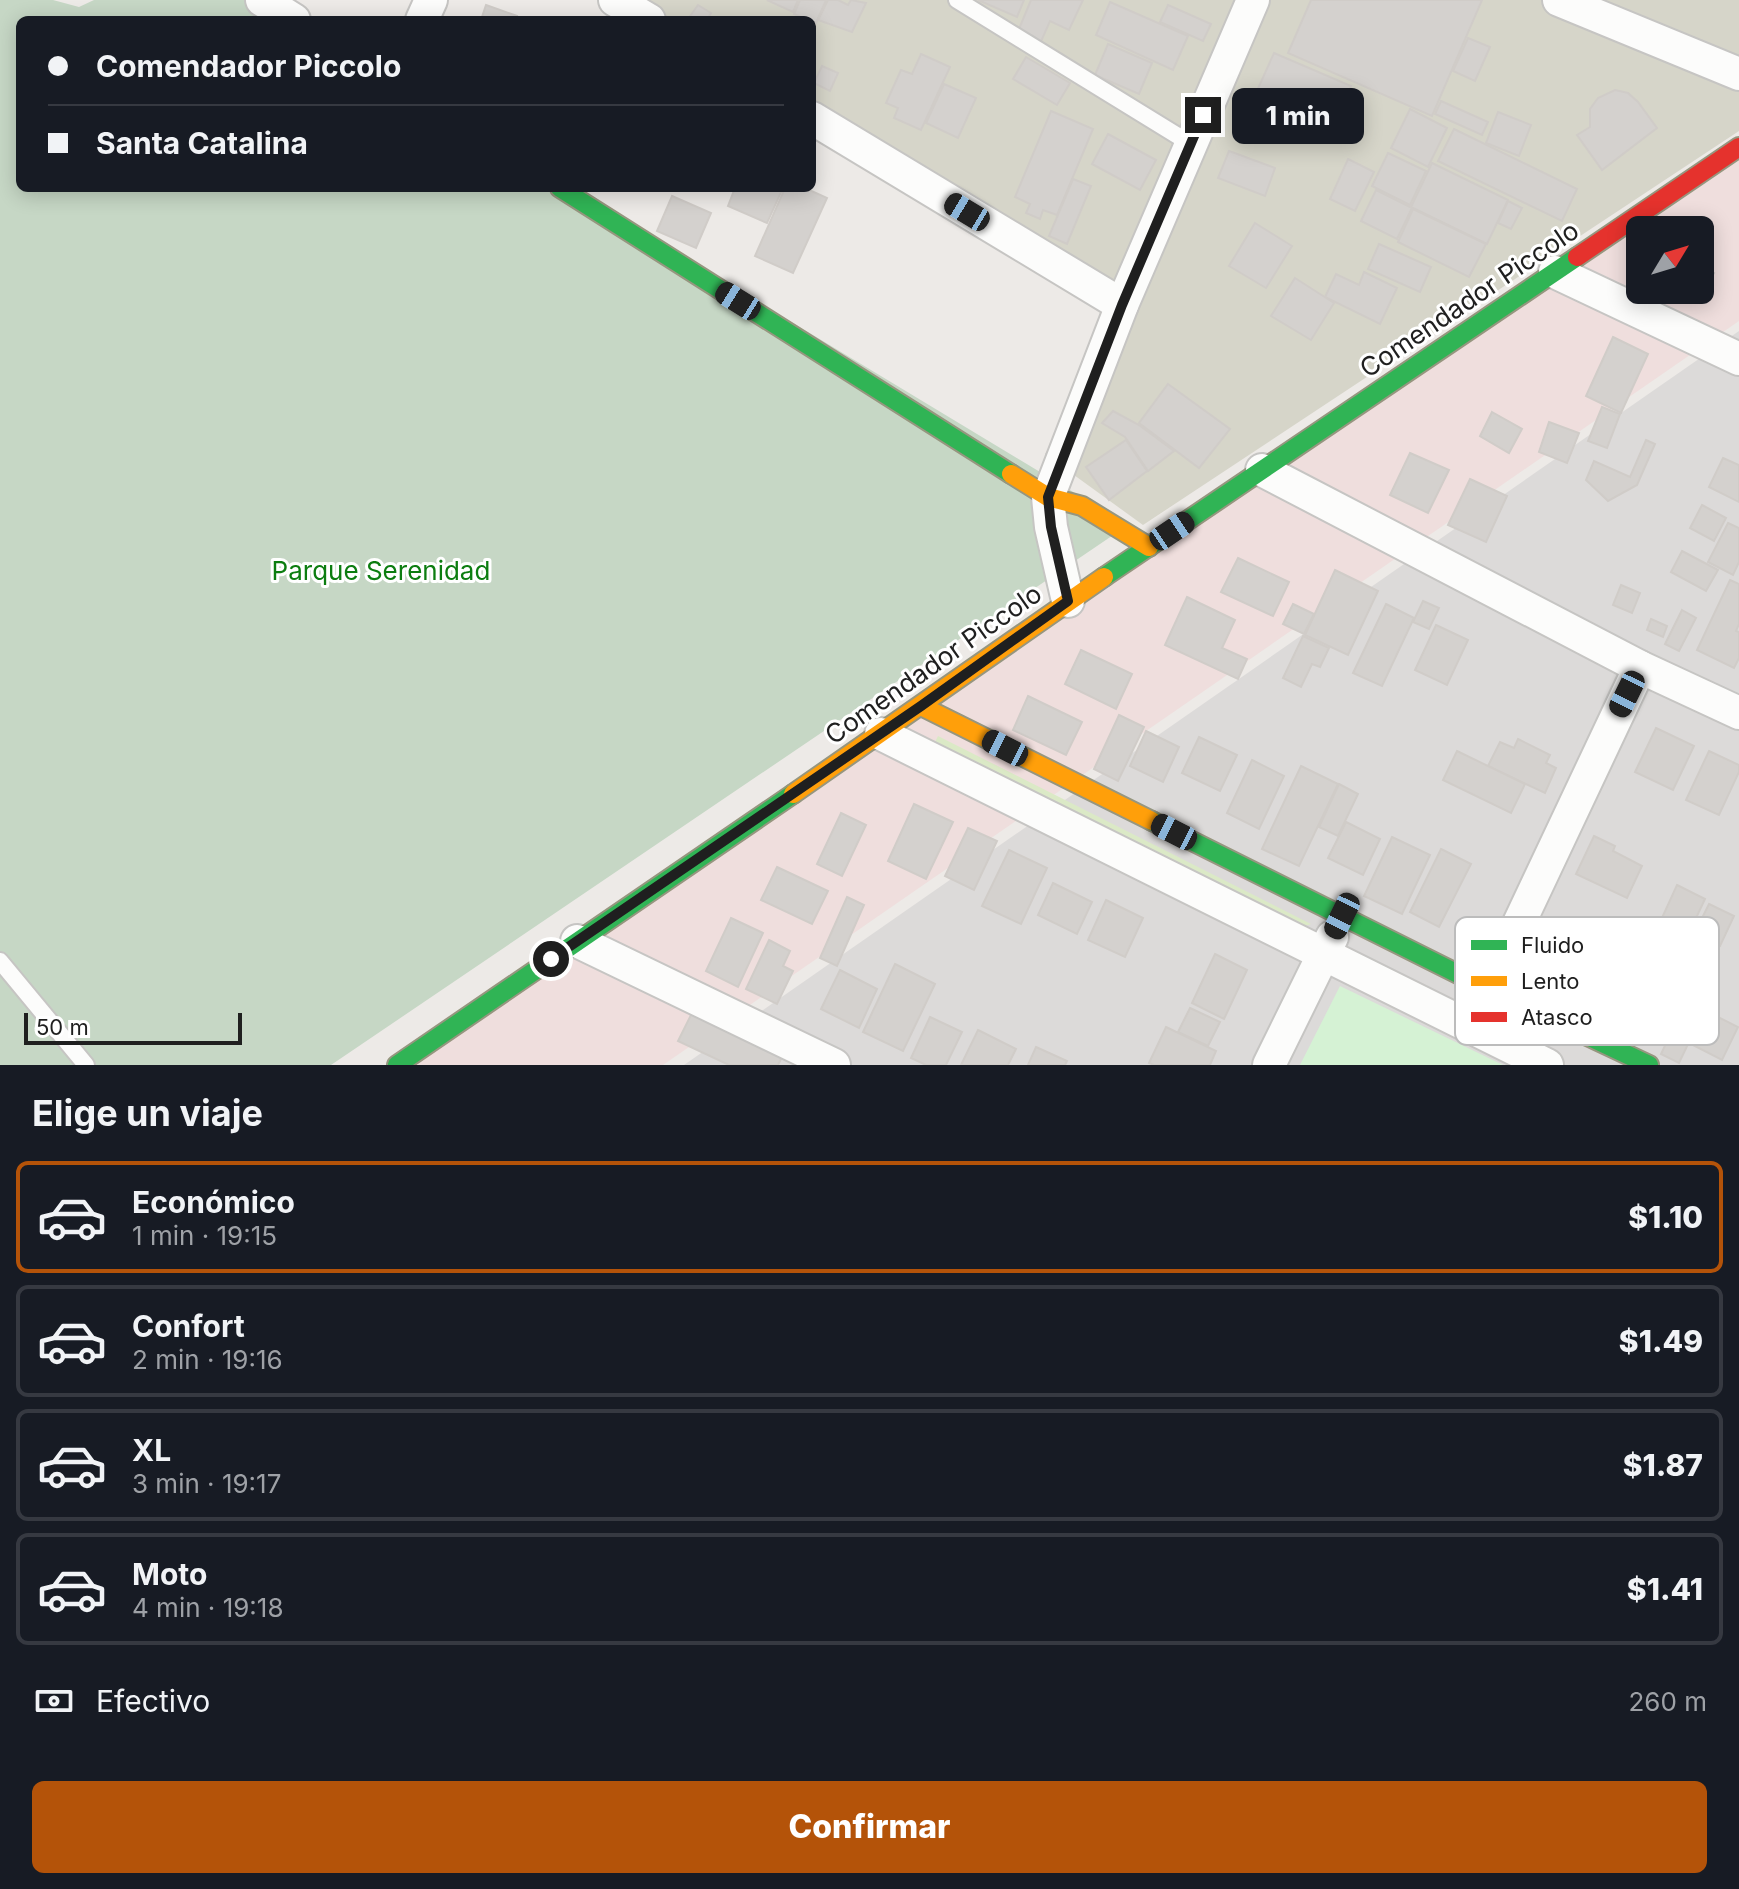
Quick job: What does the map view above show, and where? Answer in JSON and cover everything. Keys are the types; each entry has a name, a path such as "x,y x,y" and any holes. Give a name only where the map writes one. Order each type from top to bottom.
{"street":[{"path":"262,0 288,16"},
{"path":"615,0 642,16"},
{"path":"1068,601 1051,527 1048,497 1122,305 1253,0"},
{"path":"1559,0 1739,74"},
{"path":"816,120 1122,305"},
{"name":"Comendador Piccolo","path":"397,1065 881,734 1068,601 1739,147"},
{"path":"566,192 1048,497 1082,506 1149,547"},
{"path":"1555,272 1739,359"},
{"path":"1262,470 1640,667 1739,713"},
{"path":"1522,917 1640,667"},
{"path":"921,706 1455,972"},
{"path":"881,734 1455,1020"},
{"path":"1269,1065 1342,916"},
{"path":"577,941 834,1065"},
{"path":"1506,1045 1547,1065"},
{"path":"1591,1045 1613,1057 1649,1065"}],"lane":[{"path":"957,0 1191,144"},
{"path":"0,961 86,1065"}],"shaded area":[{"path":"627,0 1739,0 1739,131 1143,525 1045,454 1134,316 816,119 816,16 653,16"},
{"path":"1739,151 1739,321 663,1065 402,1065 1626,228 1626,304 1714,304 1714,216 1644,216"},
{"path":"1739,331 1739,1065 684,1065"}],"green space":[{"name":"Parque Serenidad","path":"0,0 53,0 79,7 94,0 258,0 284,16 16,16 16,192 576,192 1128,525 331,1065 0,1065"},
{"path":"938,736 1311,924 1305,926 938,746 935,742"},
{"path":"1340,986 1455,1042 1455,1045 1462,1045 1503,1065 1300,1065"}],"building":[{"path":"767,0 798,0 793,12"},
{"path":"800,0 826,0 816,23 816,16 794,14"},
{"path":"828,0 838,0 848,5 851,0 866,3 852,32 818,20"},
{"path":"978,0 1024,0 1017,17"},
{"path":"1031,0 1083,0 1069,30 1050,21 1039,46 1016,36"},
{"path":"1311,0 1482,0 1432,116 1288,53"},
{"path":"1110,2 1188,36 1173,70 1096,35"},
{"path":"486,5 517,16 482,16"},
{"path":"698,5 711,13 709,16 690,16"},
{"path":"1168,5 1211,24 1203,41 1160,22"},
{"path":"1468,38 1490,47 1475,81 1453,71"},
{"path":"1108,44 1152,63 1139,94 1095,75"},
{"path":"1274,53 1351,86 1334,127 1256,93"},
{"path":"921,54 950,67 921,130 894,118 898,108 886,103 901,70 912,74"},
{"path":"1026,57 1070,83 1057,105 1013,79"},
{"path":"822,66 838,73 830,91 816,84"},
{"path":"944,84 976,98 958,138 926,123"},
{"path":"1615,90 1628,93 1638,102 1657,128 1602,170 1577,135 1590,127 1590,109 1598,98"},
{"path":"1441,101 1488,122 1482,135 1435,114"},
{"path":"1410,109 1447,128 1428,167 1391,148"},
{"path":"1051,111 1093,129 1057,215 1043,210 1040,219 1026,213 1030,204 1015,197"},
{"path":"1498,112 1531,125 1519,156 1486,143"},
{"path":"1454,129 1577,189 1562,221 1438,161"},
{"path":"1108,134 1156,160 1140,190 1092,164"},
{"path":"1229,151 1275,168 1265,196 1218,178"},
{"path":"1388,153 1426,171 1410,205 1372,186"},
{"path":"1348,159 1374,172 1355,211 1330,199"},
{"path":"1432,163 1508,200 1487,244 1411,207"},
{"path":"1073,179 1091,186 1067,244 1049,236"},
{"path":"1376,190 1412,208 1397,239 1361,221"},
{"path":"733,192 781,192 767,223 728,206"},
{"path":"783,192 814,192 827,198 793,273 755,256"},
{"path":"672,196 711,213 696,248 657,231"},
{"path":"1508,201 1522,208 1511,229 1498,223"},
{"path":"1413,209 1486,244 1469,277 1398,242"},
{"path":"1255,223 1292,246 1266,288 1229,266"},
{"path":"1379,244 1431,267 1420,292 1368,269"},
{"path":"1364,272 1397,288 1380,324 1325,297 1336,274 1359,285"},
{"path":"1295,278 1334,303 1311,340 1271,316"},
{"path":"1613,337 1648,354 1621,413 1586,396"},
{"path":"1168,384 1230,429 1199,468 1139,423"},
{"path":"1602,407 1620,414 1607,448 1588,441"},
{"path":"1113,411 1139,425 1174,451 1148,471 1125,437 1102,423"},
{"path":"1492,412 1522,429 1509,453 1480,436"},
{"path":"1549,422 1579,433 1567,463 1539,452"},
{"path":"1126,440 1147,471 1109,500 1086,467"},
{"path":"1646,440 1655,444 1637,485 1608,501 1586,480 1594,461 1630,477"},
{"path":"1410,453 1449,470 1428,513 1390,495"},
{"path":"1723,458 1739,465 1739,502 1709,487"},
{"path":"1470,479 1507,496 1486,542 1448,525"},
{"path":"1702,505 1726,518 1714,541 1690,528"},
{"path":"1728,523 1739,528 1739,562 1733,575 1708,562"},
{"path":"1682,551 1718,570 1706,591 1671,572"},
{"path":"1238,558 1289,582 1273,616 1221,592"},
{"path":"1335,570 1378,591 1348,655 1305,635"},
{"path":"1730,580 1739,584 1739,624 1736,631 1739,632 1739,658 1734,668 1697,650"},
{"path":"1621,585 1640,593 1632,613 1613,605"},
{"path":"1187,597 1235,620 1222,648 1247,659 1238,679 1165,645"},
{"path":"1423,601 1439,608 1429,629 1413,622"},
{"path":"1293,604 1314,614 1304,634 1283,624"},
{"path":"1386,604 1414,618 1382,686 1353,673"},
{"path":"1682,610 1696,618 1679,651 1665,644"},
{"path":"1651,619 1667,626 1663,637 1647,630"},
{"path":"1436,625 1468,640 1447,685 1415,670"},
{"path":"1303,636 1329,648 1320,667 1312,664 1301,687 1283,678"},
{"path":"1081,650 1132,674 1116,709 1065,684"},
{"path":"1028,696 1082,722 1066,755 1013,730"},
{"path":"1119,715 1144,727 1118,781 1094,769"},
{"path":"1656,728 1694,746 1673,790 1635,772"},
{"path":"1146,731 1179,747 1163,782 1130,766"},
{"path":"1199,737 1237,755 1220,791 1182,773"},
{"path":"1518,739 1550,755 1546,763 1556,768 1545,793 1488,766 1500,742 1514,748"},
{"path":"1457,751 1525,784 1511,813 1443,780"},
{"path":"1709,751 1739,765 1739,772 1719,815 1686,800"},
{"path":"1252,760 1284,776 1259,829 1227,813"},
{"path":"1301,766 1338,784 1299,866 1262,849"},
{"path":"1339,784 1358,794 1338,836 1319,827"},
{"path":"914,804 953,822 926,879 888,861"},
{"path":"841,813 866,825 842,876 817,864"},
{"path":"1346,822 1380,839 1363,875 1328,858"},
{"path":"968,828 997,841 974,890 945,876"},
{"path":"1594,836 1615,846 1613,851 1642,866 1627,898 1576,874"},
{"path":"1392,837 1430,855 1402,914 1364,896"},
{"path":"1441,849 1471,864 1439,927 1410,912"},
{"path":"1009,850 1047,868 1021,924 982,906"},
{"path":"777,867 828,891 812,924 761,900"},
{"path":"1053,883 1092,902 1077,934 1038,915"},
{"path":"1677,885 1705,899 1697,917 1662,917"},
{"path":"847,897 864,905 837,966 820,958"},
{"path":"1106,900 1143,918 1125,957 1088,940"},
{"path":"1709,904 1734,916 1720,946 1719,917 1702,917"},
{"path":"731,918 763,933 738,987 706,971"},
{"path":"769,940 790,951 783,966 793,971 777,1004 746,989"},
{"path":"1215,954 1247,970 1224,1019 1192,1003"},
{"path":"895,964 935,984 903,1051 863,1032"},
{"path":"840,970 877,989 859,1028 821,1009"},
{"path":"1190,1008 1220,1022 1208,1046 1178,1032"},
{"path":"692,1013 782,1057 778,1065 729,1065 678,1041"},
{"path":"930,1017 962,1032 946,1065 926,1065 911,1058"},
{"path":"1719,1018 1738,1027 1722,1060 1693,1045 1719,1045"},
{"path":"1166,1027 1216,1051 1210,1065 1149,1063"},
{"path":"978,1030 1016,1049 1008,1065 961,1065"},
{"path":"1665,1045 1688,1045 1679,1063 1661,1054"},
{"path":"1036,1047 1067,1061 1065,1065 1028,1065"}],"traffic: fast":[{"path":"566,192 1011,474"},
{"path":"1104,577 1577,257"},
{"path":"397,1065 793,794"},
{"path":"1152,821 1455,972"},
{"path":"1607,1045 1649,1065"}],"traffic: slow":[{"path":"1011,474 1048,497 1082,506 1149,547"},
{"path":"793,794 1104,577"},
{"path":"921,706 1152,821"}],"traffic: jam":[{"path":"1577,257 1739,147"}],"route":[{"path":"551,959 921,706 1068,601 1051,527 1048,497 1122,305 1203,115"}]}
